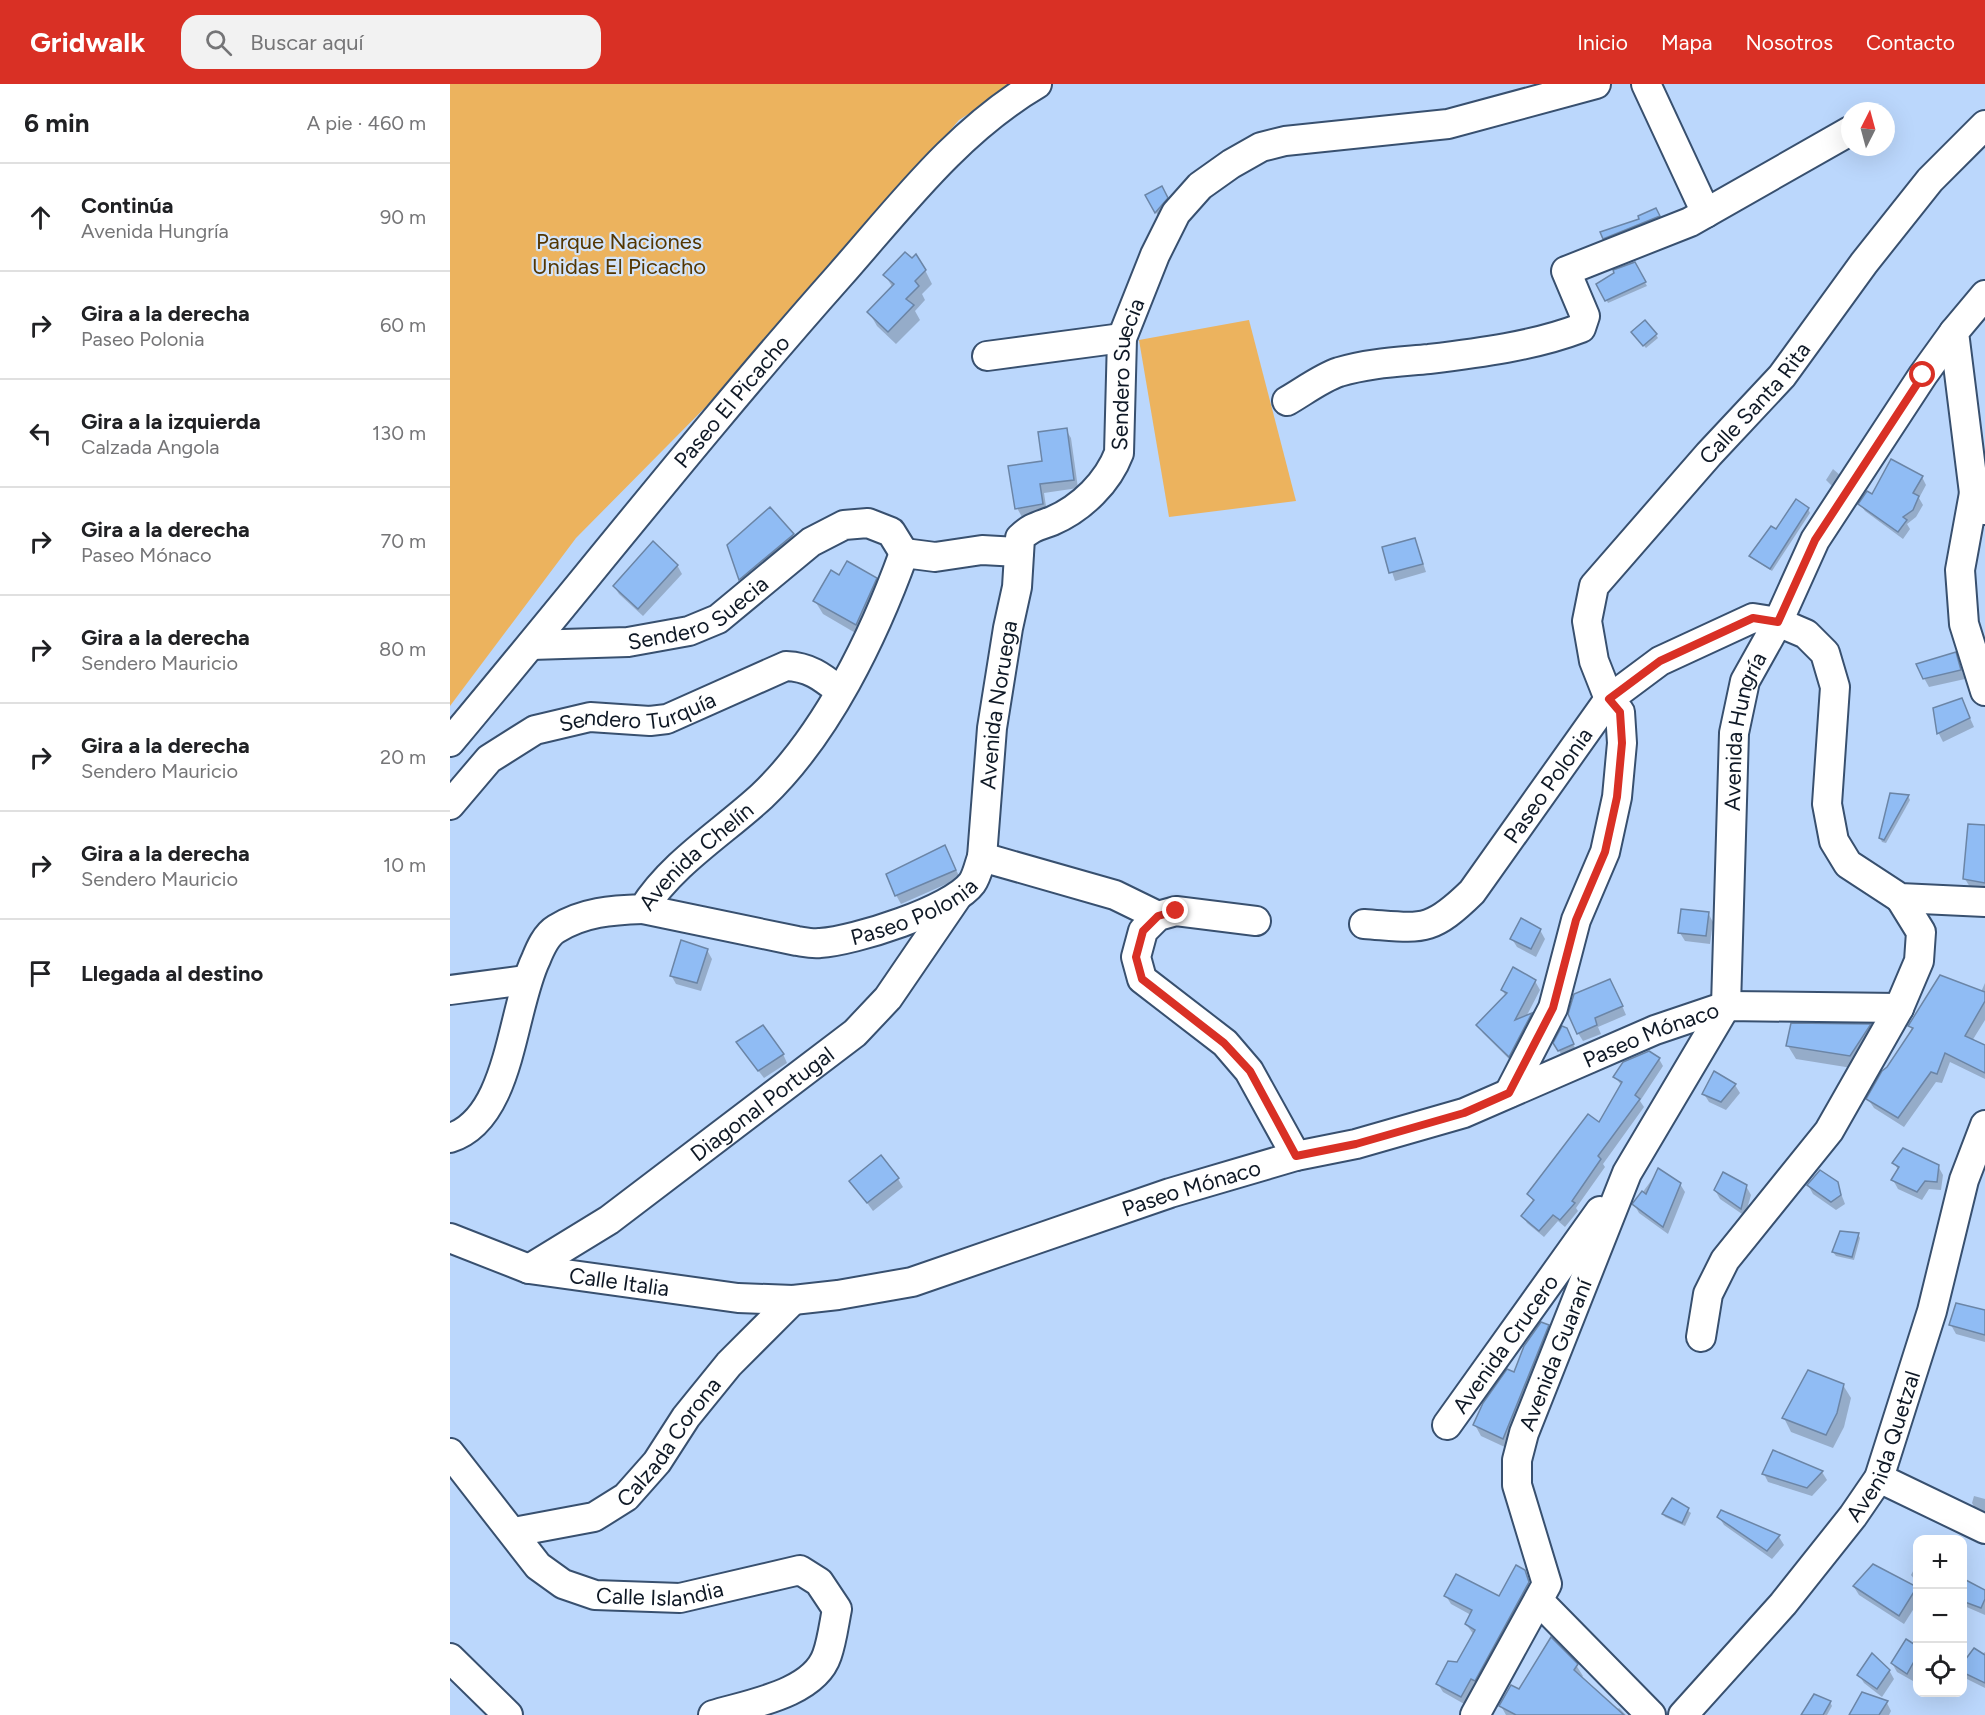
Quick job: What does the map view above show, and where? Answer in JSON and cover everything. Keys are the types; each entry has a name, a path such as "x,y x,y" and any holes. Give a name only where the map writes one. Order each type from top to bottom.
{"street":[{"name":"Paseo El Picacho","path":"450,742 765,359 952,148 1010,100 1037,84"},
{"name":"Sendero Suecia","path":"1019,552 1020,538 1031,527 1053,520 1099,489 1112,471 1119,453 1122,338 1155,255 1176,213 1200,186 1261,147 1285,141 1448,124 1596,84"},
{"path":"1646,84 1706,213"},
{"name":"Calle Santa Rita","path":"1509,1093 1553,1008 1576,920 1605,852 1617,797 1622,743 1620,712 1609,699 1594,661 1587,621 1594,586 1708,454 1782,376 1864,262 1930,180 1985,125"},
{"path":"1287,401 1336,373 1374,363 1430,359 1498,348 1563,335 1581,328 1585,316 1566,271 1690,222 1841,136"},
{"name":"Avenida Hungría","path":"1726,1006 1734,734 1745,681 1778,622 1815,540 1923,375 1954,332 1985,295"},
{"path":"1954,332 1979,501 1960,570 1964,624 1985,691"},
{"path":"987,356 1122,338"},
{"name":"Sendero Suecia","path":"531,645 628,642 689,631 718,619 811,542 844,525 868,523 891,532 904,553"},
{"path":"904,553 935,557 982,550 1019,552"},
{"name":"Avenida Noruega","path":"982,857 992,728 1017,587 1019,552"},
{"name":"Avenida Chelín","path":"450,1138 472,1126 485,1114 497,1093 526,980 541,947 553,931 602,910 643,909 657,887 763,794 808,743 840,691 891,589 904,553"},
{"name":"Paseo Polonia","path":"1364,924 1429,926 1447,916 1472,892 1609,699 1660,661 1753,618 1778,622 1806,634 1825,653 1835,687 1827,804 1834,841 1848,864 1900,898"},
{"name":"Sendero Turquía","path":"450,806 489,759 535,730 590,717 650,721 667,719 786,666 802,667 815,672 840,691"},
{"name":"Paseo Polonia","path":"643,909 818,944 896,924 957,897 973,882 982,857 1115,895 1158,916"},
{"name":"Diagonal Portugal","path":"529,1269 618,1213 855,1033 888,998 957,897"},
{"path":"1900,898 1985,902"},
{"path":"1701,1337 1708,1294 1725,1260 1829,1131 1899,1008 1919,961 1921,932 1900,898"},
{"path":"1256,921 1176,911 1158,916 1143,931 1136,957 1142,979 1224,1043 1250,1071 1296,1156"},
{"path":"450,990 526,980"},
{"name":"Paseo Mónaco","path":"793,1300 912,1282 1170,1193 1296,1156 1356,1144 1464,1113 1656,1030 1726,1006 1899,1008"},
{"name":"Avenida Guaraní","path":"1475,1715 1547,1584 1517,1485 1517,1460 1533,1410 1627,1173 1726,1006"},
{"name":"Avenida Quetzal","path":"1683,1715 1783,1604 1853,1516 1879,1478 1932,1311 1964,1180 1985,1125"},
{"name":"Avenida Crucero","path":"1447,1425 1627,1173"},
{"name":"Calle Italia","path":"450,1238 529,1269 727,1296 793,1300"},
{"name":"Calzada Corona","path":"514,1532 594,1517 627,1497 657,1462 686,1417 729,1364 793,1300"},
{"name":"Calle Islandia","path":"450,1453 514,1532 538,1566 563,1584 595,1595 680,1598 800,1570 819,1582 837,1610 827,1656 813,1678 778,1695 713,1715"},
{"path":"450,1470 482,1491"},
{"path":"1879,1478 1985,1529"},
{"path":"1539,1601 1651,1715"},
{"path":"450,1658 508,1715"}],"green space":[{"name":"Parque Naciones Unidas El Picacho","path":"450,84 1015,84 959,120 766,346 576,538 450,706"},
{"path":"1249,320 1296,501 1169,517 1139,340"}],"building":[{"path":"1162,186 1168,198 1155,213 1145,195"},
{"path":"1656,208 1660,216 1603,239 1600,232 1639,219 1638,216"},
{"path":"905,252 912,258 916,254 926,270 915,281 919,286 906,299 914,305 888,332 867,312 894,284 883,275"},
{"path":"1635,262 1646,282 1605,301 1596,284 1614,273 1613,270"},
{"path":"1645,320 1657,334 1643,346 1631,332"},
{"path":"1067,428 1074,480 1040,484 1043,504 1015,509 1008,466 1042,461 1038,432"},
{"path":"1891,459 1923,476 1913,493 1919,496 1913,510 1903,517 1907,520 1898,532 1858,504 1867,491 1872,494"},
{"path":"1796,499 1809,508 1770,569 1749,556 1771,526 1776,529"},
{"path":"770,507 794,534 739,580 727,545"},
{"path":"1415,538 1423,564 1389,573 1382,547"},
{"path":"653,541 678,565 638,609 613,586"},
{"path":"847,561 877,578 856,625 813,601 831,570 839,575"},
{"path":"1956,652 1961,670 1923,679 1916,664"},
{"path":"1962,698 1970,718 1937,734 1933,708"},
{"path":"1890,793 1909,795 1884,840 1879,838"},
{"path":"1968,824 1985,825 1985,883 1963,879"},
{"path":"945,845 956,870 895,896 886,874"},
{"path":"1681,909 1709,912 1706,936 1678,933"},
{"path":"1521,918 1541,929 1531,949 1510,939"},
{"path":"681,940 708,949 697,983 670,976"},
{"path":"1513,967 1536,980 1515,1020 1532,1013 1509,1057 1476,1025 1507,993 1501,990"},
{"path":"1940,975 1985,992 1985,1001 1965,1036 1985,1045 1985,1073 1945,1053 1937,1074 1931,1072 1898,1118 1866,1099 1882,1071 1913,1028 1908,1026"},
{"path":"1610,979 1623,1006 1595,1018 1597,1025 1577,1034 1568,1014 1574,994"},
{"path":"1791,1023 1871,1024 1850,1056 1786,1046"},
{"path":"763,1025 784,1054 758,1071 736,1042"},
{"path":"1562,1026 1567,1028 1574,1044 1558,1051 1553,1043"},
{"path":"1649,1051 1660,1058 1635,1095 1640,1099 1598,1156 1601,1159 1572,1201 1575,1203 1560,1220 1553,1215 1539,1231 1521,1216 1534,1200 1527,1194 1588,1114 1599,1122 1622,1082 1613,1077 1623,1062"},
{"path":"1714,1071 1736,1084 1721,1102 1702,1094"},
{"path":"1903,1148 1939,1165 1937,1182 1925,1181 1917,1192 1891,1180 1899,1167 1892,1163"},
{"path":"881,1155 899,1178 867,1203 849,1181"},
{"path":"1658,1168 1681,1183 1663,1227 1632,1204 1642,1191 1646,1194"},
{"path":"1820,1170 1838,1182 1841,1195 1831,1202 1807,1185"},
{"path":"1723,1172 1747,1185 1741,1209 1714,1190"},
{"path":"1840,1231 1859,1233 1852,1257 1832,1252"},
{"path":"1956,1303 1985,1310 1985,1335 1949,1325"},
{"path":"1541,1322 1549,1325 1503,1439 1473,1425 1483,1403 1507,1369 1514,1372 1524,1346"},
{"path":"1808,1370 1844,1384 1837,1413 1826,1435 1782,1418"},
{"path":"1773,1450 1823,1471 1807,1488 1762,1474"},
{"path":"1672,1498 1689,1508 1682,1523 1662,1514"},
{"path":"1721,1510 1780,1535 1767,1551 1717,1517"},
{"path":"1873,1564 1913,1585 1913,1593 1899,1616 1853,1586"},
{"path":"1516,1565 1525,1570 1529,1582 1475,1681 1471,1679 1461,1697 1436,1684 1448,1661 1457,1662 1475,1630 1465,1624 1472,1610 1444,1596 1456,1574 1499,1596"},
{"path":"1967,1581 1985,1590 1985,1599 1981,1608 1967,1603"},
{"path":"1551,1637 1578,1664 1574,1670 1624,1715 1516,1715 1499,1706 1511,1685 1519,1689"},
{"path":"1906,1639 1913,1643 1913,1663 1907,1674 1891,1663"},
{"path":"1974,1648 1985,1655 1985,1683 1967,1674 1967,1657"},
{"path":"1872,1653 1890,1670 1877,1689 1857,1675"},
{"path":"1862,1692 1888,1701 1879,1715 1849,1715"},
{"path":"1814,1694 1831,1701 1823,1715 1801,1715"}],"route":[{"path":"1176,911 1158,916 1143,931 1136,957 1142,979 1224,1043 1250,1071 1296,1156 1356,1144 1464,1113 1509,1093 1553,1008 1576,920 1585,904 1605,852 1617,797 1622,743 1620,712 1609,699 1660,661 1753,618 1778,622 1815,540 1873,455 1923,375"}]}
